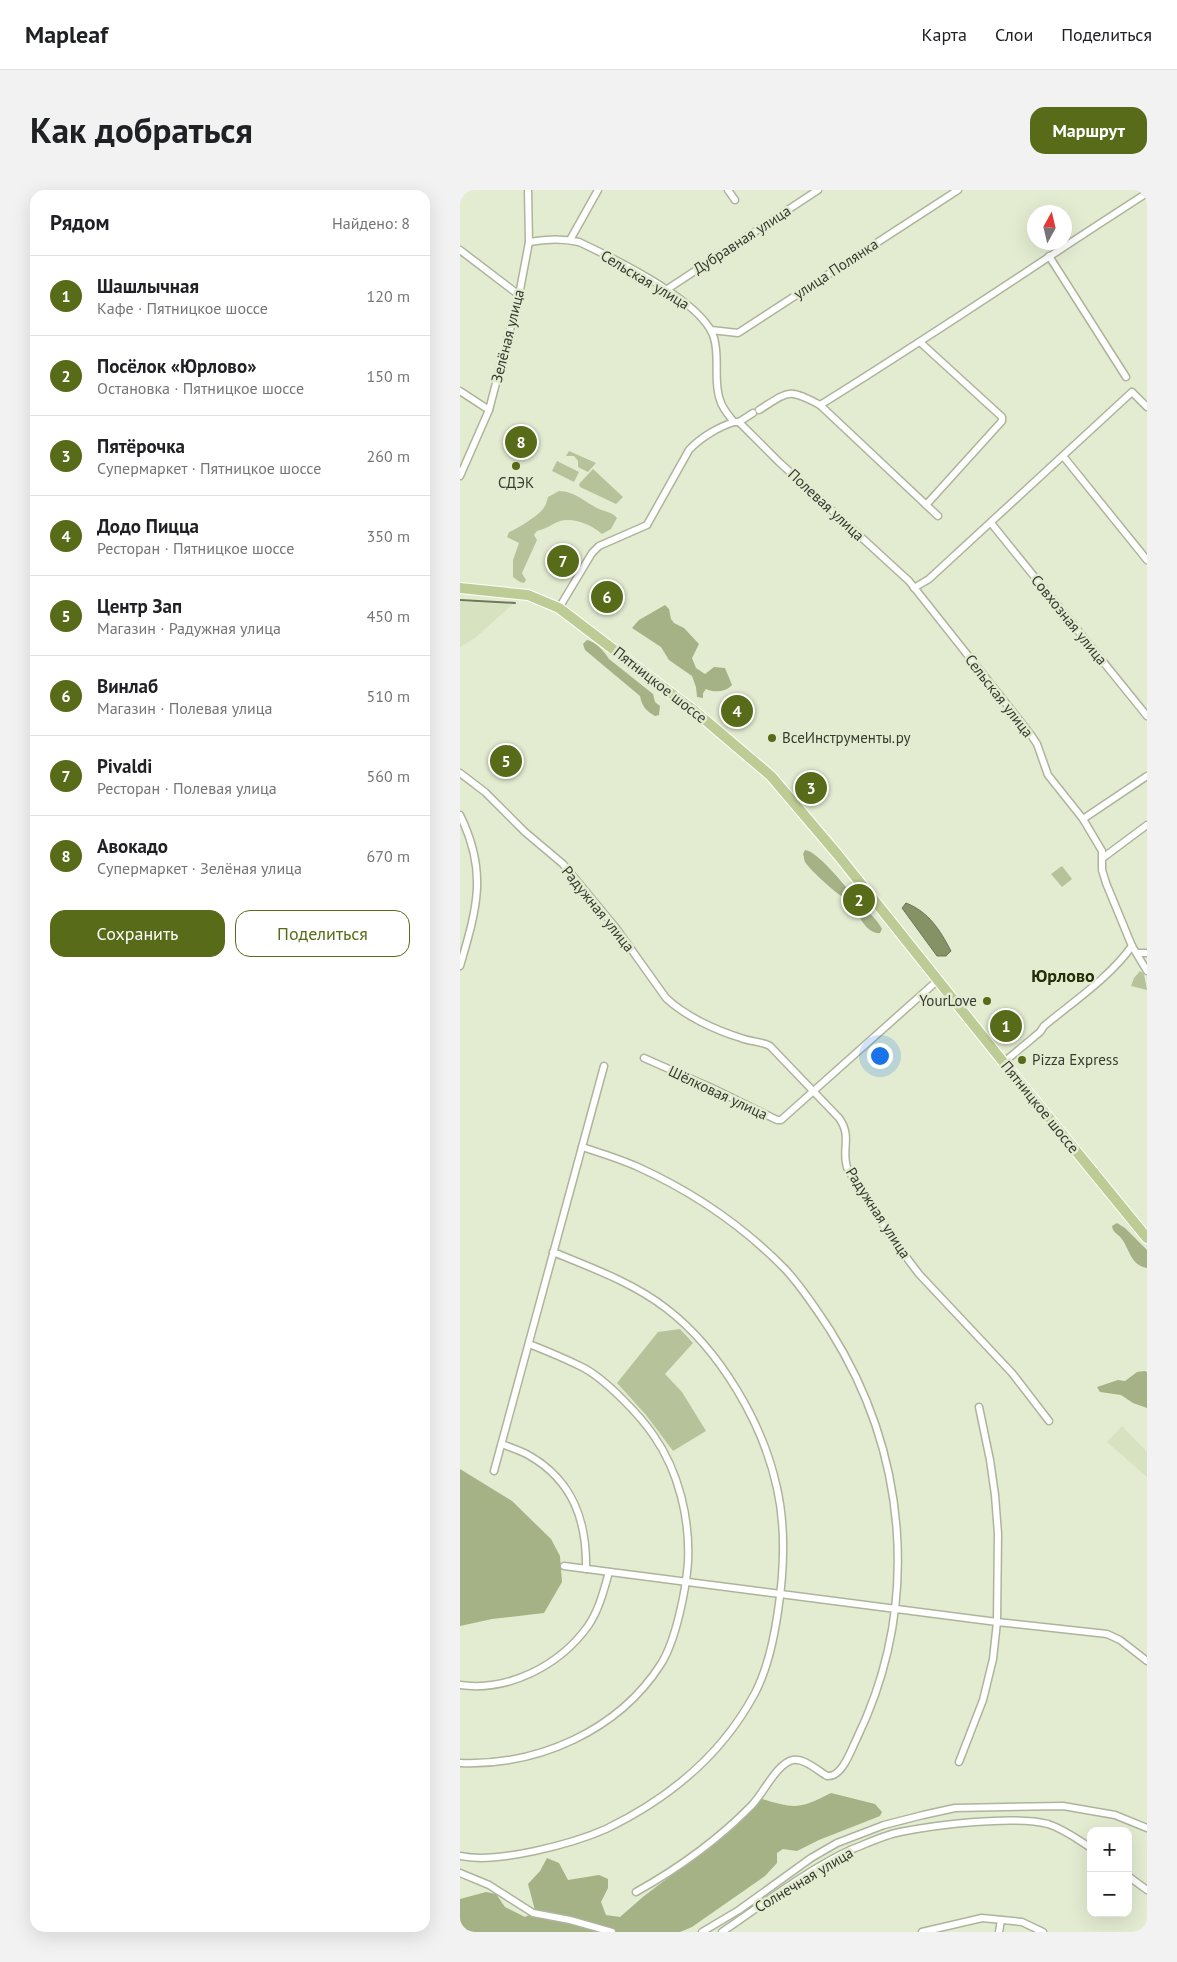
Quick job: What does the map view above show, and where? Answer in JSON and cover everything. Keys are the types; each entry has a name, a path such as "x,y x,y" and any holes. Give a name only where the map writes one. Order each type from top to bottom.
{"main road":[{"name":"Пятницкое шоссе","path":"460,588 528,596 559,608 697,714 771,776 838,855 1147,1238"}],"street":[{"name":"Зелёная улица","path":"460,476 489,410 519,295 529,242 528,190"},
{"path":"570,240 598,190"},
{"path":"728,190 735,200"},
{"name":"Дубравная улица","path":"666,290 818,190"},
{"name":"улица Полянка","path":"711,330 738,333 958,190"},
{"path":"820,406 921,343 1049,256 1147,193"},
{"name":"Сельская улица","path":"529,242 570,240 599,252 666,290 691,307 711,330 717,353 719,398 727,414 737,422"},
{"path":"460,250 519,295"},
{"path":"1049,256 1126,377"},
{"path":"921,343 1002,417 1002,421 926,505"},
{"path":"460,391 489,410"},
{"path":"914,588 929,579 1132,392 1147,407"},
{"path":"559,608 592,553 599,546 647,525 689,450 696,443 788,393 798,394 820,406 938,516"},
{"name":"Полевая улица","path":"737,422 909,581 914,588"},
{"path":"1063,456 1147,560"},
{"name":"Совхозная улица","path":"991,523 1147,716"},
{"name":"Сельская улица","path":"914,588 1037,744 1048,775 1083,819 1102,850 1104,857 1102,870 1106,883 1132,946 1147,971"},
{"name":"Радужная улица","path":"460,773 485,792 524,832 563,864 616,928 666,998 675,1007 721,1031 743,1039 764,1042 770,1046 844,1125 846,1132 844,1161 891,1237 919,1274 1012,1373 1048,1421"},
{"path":"1083,819 1147,776"},
{"path":"460,815 468,831 475,853 478,872 475,914 460,966"},
{"path":"1104,857 1147,824"},
{"path":"1004,1062 1040,1032 1044,1026 1104,977 1123,959 1132,946"},
{"path":"1137,952 1147,952"},
{"path":"814,1092 938,980"},
{"name":"Шёлковая улица","path":"644,1058 712,1088 777,1120 784,1118 814,1092"},
{"path":"494,1471 604,1066"},
{"path":"582,1147 637,1166 675,1185 718,1212 752,1238 786,1270 816,1308 842,1349 865,1396 885,1456 896,1512 898,1557 896,1608 884,1668 874,1701 845,1761 836,1775 827,1776 801,1760 788,1762 782,1766 754,1803 714,1841 665,1876 636,1892"},
{"path":"460,1856 496,1857 587,1837 626,1818 685,1780 715,1752 755,1693 768,1662 781,1594 783,1559 782,1523 777,1488 750,1412 732,1381 704,1345 667,1310 633,1288 554,1252"},
{"path":"460,1762 485,1764 523,1758 565,1744 600,1724 626,1706 646,1684 662,1662 672,1635 686,1582 688,1549 686,1519 671,1467 655,1437 635,1412 586,1369 529,1344"},
{"path":"959,1762 983,1700 993,1659 997,1622 998,1543 996,1495 979,1407"},
{"path":"502,1444 530,1456 551,1471 567,1489 577,1508 584,1530 586,1569"},
{"path":"564,1566 997,1622 1107,1634 1120,1640 1147,1661"},
{"path":"460,1685 471,1687 495,1685 522,1677 546,1665 570,1647 588,1625 599,1605 609,1572"},
{"path":"702,1932 739,1910 811,1858 837,1843 884,1825 924,1815 955,1808 1063,1806 1114,1815 1147,1828"},
{"name":"Солнечная улица","path":"722,1932 802,1878 849,1851 899,1832 974,1822 1017,1821 1048,1824 1071,1834 1087,1845"},
{"path":"460,1872 489,1884 533,1912 612,1932"},
{"path":"1132,1879 1147,1890"},
{"path":"922,1932 982,1918 1022,1922 1043,1932"},
{"path":"999,1932 1001,1920"}],"shaded area":[{"path":"569,451 596,463 588,472 578,467 578,461 574,456 566,456"},
{"path":"557,461 579,472 574,482 552,471"},
{"path":"593,469 623,497 616,504 580,487 579,484"},
{"path":"559,491 575,495 599,509 611,513 617,518 611,529 602,534 588,525 571,520 560,521 537,531 534,535 537,540 522,573 526,580 524,583 520,582 513,577 513,560 519,543 507,537 509,532 541,511 548,497"},
{"path":"460,602 513,604 475,638 460,647"},
{"path":"665,605 669,609 674,623 684,628 699,644 692,658 696,668 705,674 714,667 725,668 732,685 727,689 713,691 706,689 703,693 703,698 697,697 692,676 669,660 661,647 632,628 639,620"},
{"path":"587,640 597,645 609,659 653,694 655,702 660,706 659,715 655,716 649,712 643,705 640,696 585,650 583,644"},
{"path":"805,850 816,856 831,870 854,898 853,902 842,897 808,866 803,854"},
{"path":"1062,866 1072,879 1062,887 1051,874"},
{"path":"906,903 921,911 933,922 951,951 946,956 937,956 902,908"},
{"path":"863,910 876,920 882,929 880,933 873,932 863,922 859,911"},
{"path":"1140,971 1144,974 1147,990 1131,986 1134,978"},
{"path":"1117,1223 1125,1228 1147,1250 1147,1268 1137,1264 1124,1242 1113,1230 1112,1226"},
{"path":"680,1329 693,1343 665,1374 682,1392 706,1431 673,1451 646,1415 617,1383 658,1332"},
{"path":"1137,1372 1147,1372 1147,1408 1133,1403 1121,1395 1100,1392 1097,1387 1118,1380 1125,1381"},
{"path":"1122,1426 1147,1452 1147,1477 1107,1442"},
{"path":"460,1469 512,1501 551,1539 560,1556 562,1582 544,1613 492,1619 460,1626"},
{"path":"831,1793 875,1804 882,1812 880,1816 819,1840 797,1851 783,1849 777,1853 777,1863 765,1876 692,1927 680,1932 460,1932 460,1899 486,1892 496,1894 505,1907 525,1917 533,1913 536,1914 528,1884 540,1871 547,1858 559,1863 568,1880 599,1875 608,1879 608,1888 601,1902 606,1915 620,1917 644,1896 733,1829 762,1799 782,1805 797,1806 812,1802"}],"waterway":[{"path":"460,600 515,603"}],"place":[{"name":"Авокадо","path":"521,442"},
{"name":"СДЭК","path":"516,466"},
{"name":"Pivaldi","path":"563,561"},
{"name":"Винлаб","path":"607,597"},
{"name":"Додо Пицца","path":"737,711"},
{"name":"ВсеИнструменты.ру","path":"772,738"},
{"name":"Центр Зап","path":"506,761"},
{"name":"Пятёрочка","path":"811,788"},
{"name":"Посёлок «Юрлово»","path":"859,900"},
{"name":"YourLove","path":"987,1001"},
{"name":"Шашлычная","path":"1006,1026"},
{"name":"Pizza Express","path":"1022,1060"}],"district":[{"name":"Юрлово","path":"1063,976"}]}
